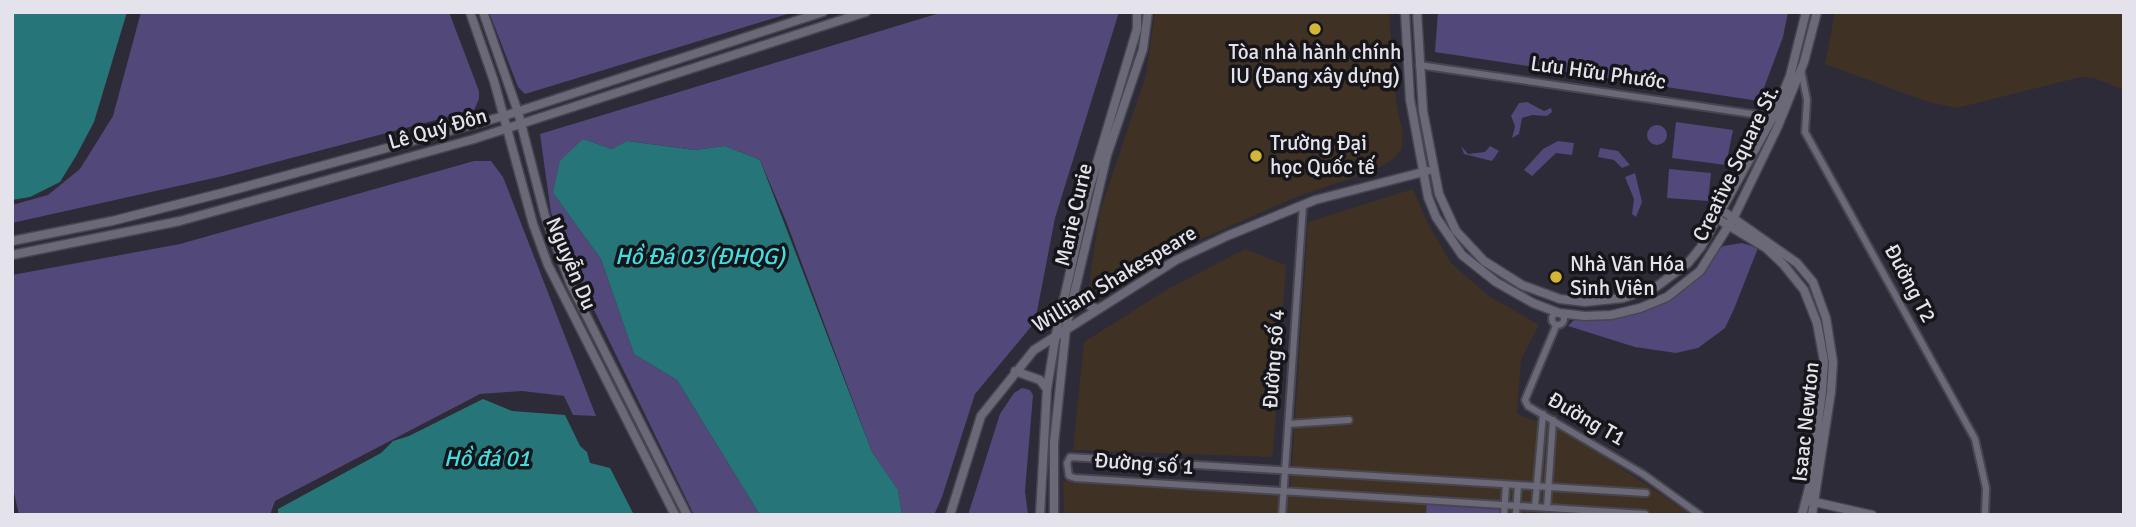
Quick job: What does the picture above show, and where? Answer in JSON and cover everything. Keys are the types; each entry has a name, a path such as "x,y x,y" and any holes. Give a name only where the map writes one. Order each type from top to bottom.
{"street":[{"name":"Nguyễn Du","path":"470,12 508,129 533,224 548,265 675,515"},
{"name":"Nguyễn Du","path":"482,12 518,112 545,216 570,284 687,515"},
{"name":"Lê Quý Đôn","path":"12,242 112,221 504,116 823,12"},
{"name":"Lê Quý Đôn","path":"12,255 115,234 260,199 508,129 866,12"},
{"name":"Marie Curie","path":"1040,515 1047,389 1056,334 1088,193 1134,41 1137,12"},
{"name":"Marie Curie","path":"1054,515 1054,443 1066,328 1107,155 1143,49 1148,12"},
{"name":"Creative Square St.","path":"1405,12 1410,99 1423,173 1436,217 1462,255 1515,295 1559,313 1611,315 1640,309 1667,297 1700,271 1734,217 1801,70 1817,12"},
{"name":"Creative Square St.","path":"1417,12 1419,65 1433,169 1446,211 1470,247 1511,279 1560,299 1606,301 1656,286 1688,263 1721,215 1773,117 1792,67 1806,12"},
{"path":"802,19 807,32"},
{"path":"716,47 723,60"},
{"name":"Lưu Hữu Phước","path":"1419,65 1773,117"},
{"path":"1792,67 1801,70"},
{"name":"Đường T2","path":"1801,70 1807,100 1805,132 1975,439 1986,488 1985,515"},
{"name":"William Shakespeare","path":"950,515 981,416 1014,371 1034,350 1056,334 1180,257 1303,205 1433,169"},
{"path":"255,184 260,199"},
{"name":"Đường số 4","path":"1282,515 1303,205"},
{"name":"Isaac Newton","path":"1721,215 1734,217 1797,263 1812,282 1826,318 1832,362 1831,392 1811,501 1803,513"},
{"name":"Isaac Newton","path":"1721,215 1729,226 1766,248 1783,264 1804,290 1818,323 1824,361 1811,501 1816,514"},
{"path":"112,221 115,234"},
{"path":"1074,294 1098,309"},
{"path":"1559,313 1560,299"},
{"name":"Đường T1","path":"1559,313 1564,321 1556,326 1525,400 1533,410 1643,474 1700,515"},
{"path":"1014,371 1040,380 1047,389"},
{"path":"1535,507 1543,414"},
{"path":"1548,508 1553,420"},
{"path":"1288,424 1349,421"},
{"name":"Đường số 1","path":"1645,514 1074,478 1069,475 1067,463 1070,457 1646,493"},
{"path":"1504,515 1506,485"},
{"path":"1516,515 1518,485"},
{"path":"1811,501 1872,515"},
{"path":"1803,513 1816,514"}],"shaded area":[{"path":"141,12 449,12 479,91 479,99 474,110 223,176 12,223 12,205 48,195 80,169 113,116"},
{"path":"489,12 794,12 525,94 518,87"},
{"path":"943,12 1119,12 1055,218 1035,322 975,394 934,515 902,515 898,490 872,452 786,221 760,160 725,146 695,150 628,141 612,149 583,139 553,193 601,259 634,354 677,380 760,515 694,515 578,277 551,213 540,134"},
{"name":"Trường Đại học Quốc tế","path":"1155,12 1389,12 1396,102 1403,134 1401,150 1393,159 1374,171 1301,195 1185,246 1097,297 1092,294 1090,277 1100,211 1146,75"},
{"path":"1438,12 1788,12 1783,37 1759,101 1435,52"},
{"path":"1835,12 2120,12 2124,16 2124,90 2094,78 2081,77 1957,108 1928,102 1825,64"},
{"path":"1527,102 1544,111 1551,108 1552,112 1547,116 1532,115 1522,118 1519,134 1512,138 1515,126 1511,116 1519,103"},
{"path":"1676,122 1733,130 1726,165 1672,158"},
{"path":"1653,125 1661,125 1667,135 1661,145 1653,145 1647,139 1647,131"},
{"path":"1558,141 1574,143 1572,155 1556,153 1532,176 1524,170 1543,149"},
{"path":"1461,146 1468,154 1485,152 1490,146 1499,151 1492,161 1464,154"},
{"path":"1600,148 1618,151 1630,165 1622,168 1614,160 1598,157"},
{"path":"474,161 491,161 503,177 596,416 573,415 564,396 522,391 480,394 275,501 270,515 19,515 12,484 12,275 180,244"},
{"path":"1669,169 1711,173 1708,201 1667,198"},
{"path":"1635,173 1642,202 1636,217 1632,214 1634,199 1625,177"},
{"path":"1413,189 1427,222 1451,263 1489,296 1539,325 1521,359 1517,414 1567,432 1692,515 1064,515 1063,481 1290,496 1308,222"},
{"path":"1742,243 1758,248 1734,309 1725,328 1698,348 1676,353 1635,347 1568,326 1577,317 1653,302 1685,283 1723,246"},
{"path":"1245,249 1286,265 1273,454 1270,457 1073,450 1084,342 1168,289"},
{"path":"1022,388 1030,390 1033,395 1025,491 1028,515 968,515 1000,414 1014,393"},
{"path":"1427,499 1500,506 1500,515 1426,515"}],"water":[{"path":"12,12 127,12 94,122 76,156 60,182 30,197 12,200"},
{"name":"Hồ Đá 03 (ĐHQG)","path":"583,139 612,149 627,141 695,150 725,146 760,160 872,452 898,490 902,515 760,515 677,380 634,354 601,259 553,193 560,161"},
{"name":"Hồ đá 01","path":"483,399 512,411 565,415 580,446 587,452 590,463 610,468 634,515 278,515 278,509 381,453 393,441 409,436"}],"place":[{"name":"Tòa nhà hành chính IU (Đang xây dựng)","path":"1315,29"},
{"name":"Trường Đại học Quốc tế","path":"1256,156"},
{"name":"Nhà Văn Hóa Sinh Viên","path":"1556,277"}]}
